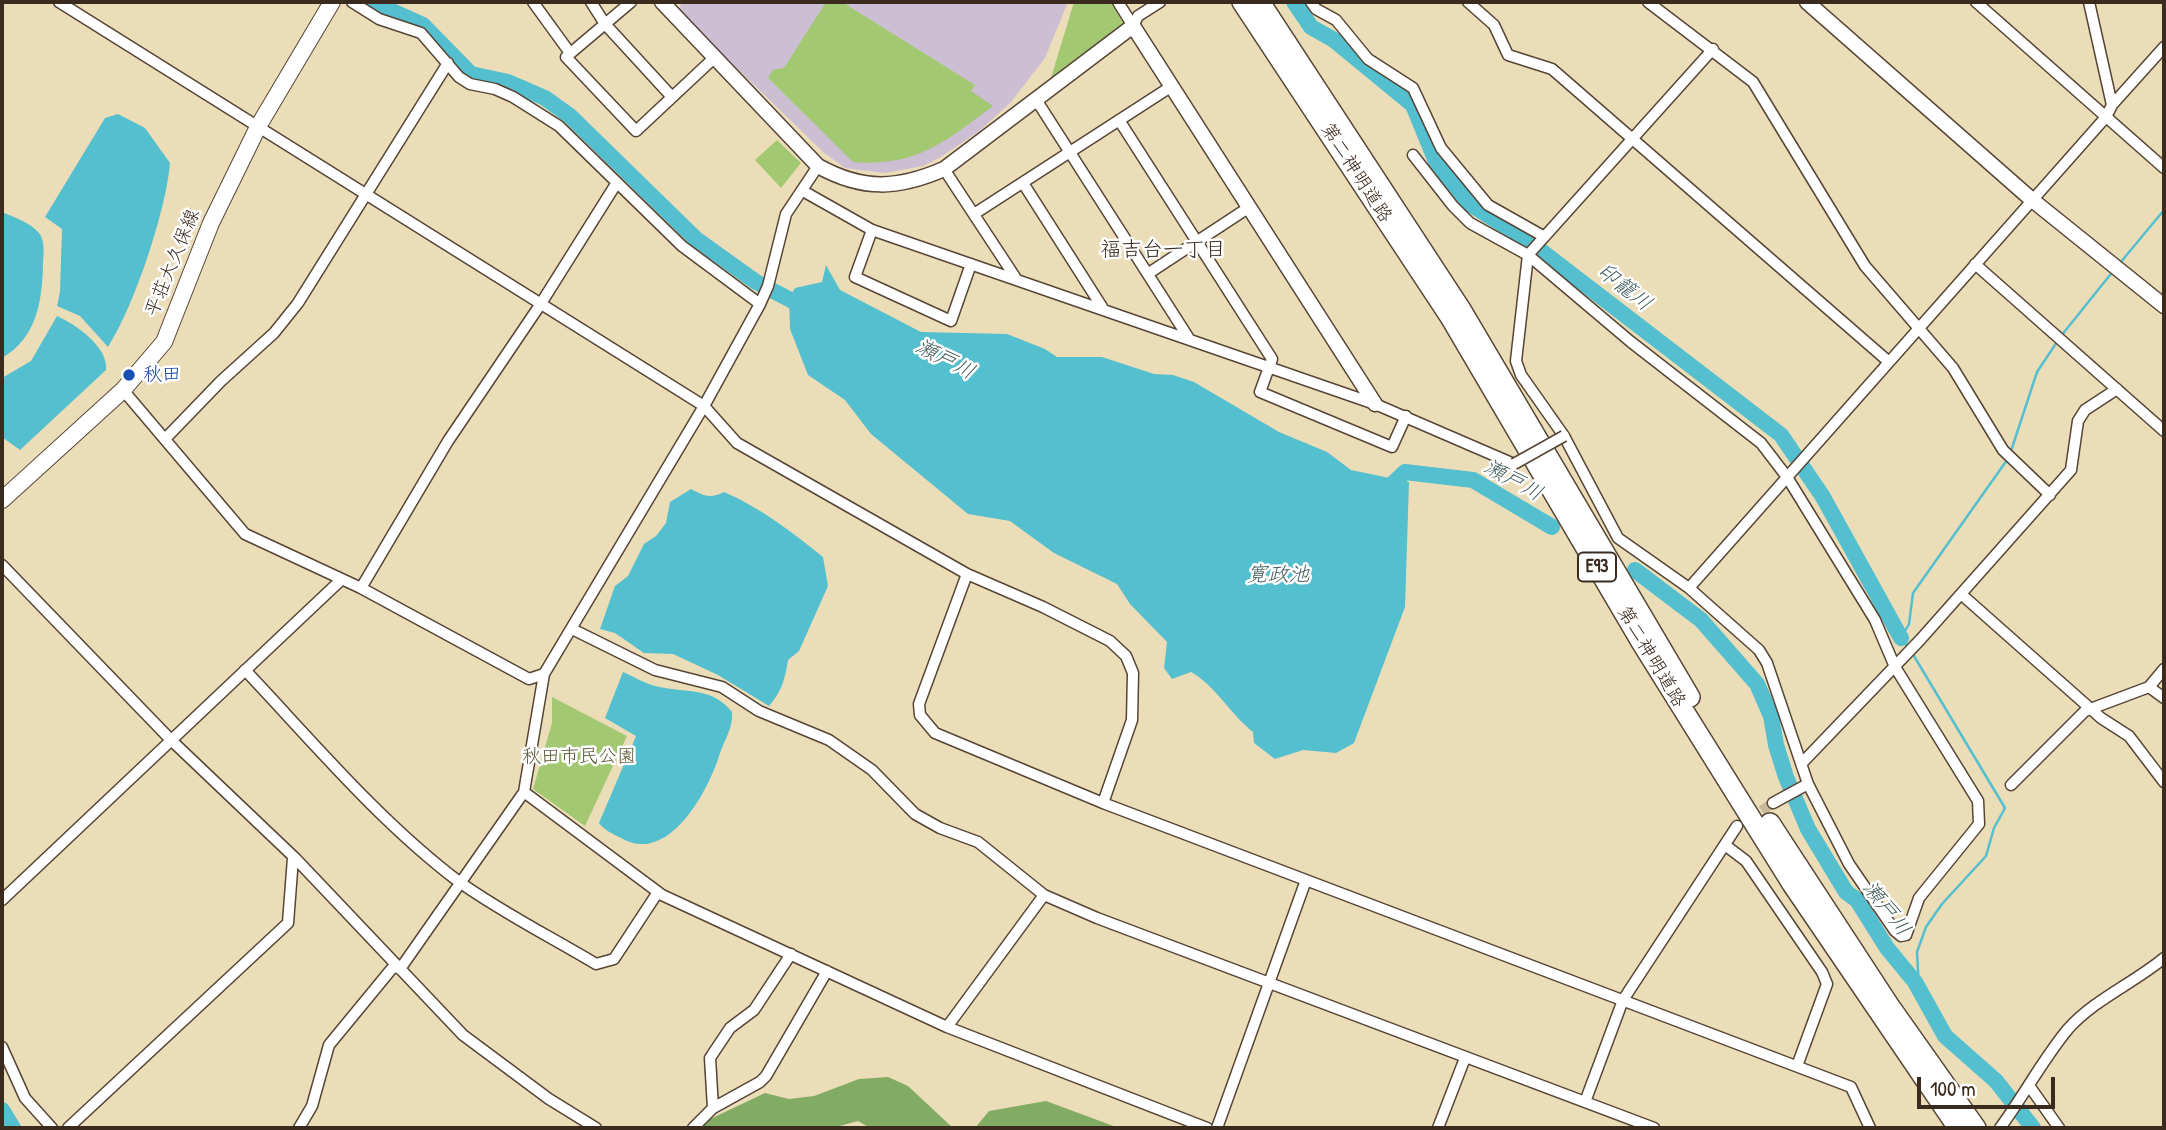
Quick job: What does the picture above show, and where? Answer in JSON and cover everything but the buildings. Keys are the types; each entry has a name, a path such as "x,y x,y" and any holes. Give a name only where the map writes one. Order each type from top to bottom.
{"highway":[{"name":"第二神明道路","path":"1242,2 1450,317 1641,642 1792,884 1958,1128"},
{"name":"第二神明道路","path":"1260,2 1462,311 1720,746 1889,1005 1976,1128"}],"main road":[{"name":"平荘大久保線","path":"2,500 123,390 164,342 211,223 259,125 332,2"}],"street":[{"path":"59,2 704,406 737,443 967,574 1043,607 1110,641 1126,656 1133,673 1132,720 1103,803"},
{"path":"352,2 379,19 421,33 470,85 495,89 513,97 559,126 682,246 760,304"},
{"path":"533,2 570,53"},
{"path":"591,2 605,24 672,97"},
{"path":"631,2 566,57 636,131 714,58"},
{"path":"662,2 818,166 841,179 879,185 913,182 944,169 1037,101 1133,26 1138,16 1160,2"},
{"path":"1118,2 1375,404"},
{"path":"1311,2 1316,9 1336,20 1368,59 1413,88 1441,148 1488,205 1543,236"},
{"path":"1468,2 1494,25 1508,55 1552,69 1889,362"},
{"path":"1648,2 1753,82 1865,266 1953,368 2003,450 2050,495"},
{"path":"1807,2 2031,198 2164,306"},
{"path":"1976,2 2164,168"},
{"path":"2089,2 2112,105"},
{"path":"1689,588 2031,198 2106,117 2112,105 2164,47"},
{"path":"1413,155 1453,206 1470,223 1528,255 1631,342 1761,443 1787,477 1875,620 1895,667 1978,801 1979,824 1919,898 1906,934 1901,936 1895,932 1849,864 1808,784 1767,663 1759,650 1689,588 1618,538 1564,436 1521,375 1516,361 1528,255 1631,137 1713,49"},
{"path":"166,439 221,381 274,333 298,303 449,63"},
{"path":"974,214 1172,86"},
{"path":"1037,101 1072,151 1188,337"},
{"path":"1119,120 1272,359 1259,393 1392,447 1406,416"},
{"path":"400,969 524,792 544,674 704,406 760,304 768,286 786,214 818,166"},
{"path":"944,169 1015,277"},
{"path":"1023,183 1102,307"},
{"path":"361,588 448,441 540,305 616,184"},
{"path":"803,191 872,230 1102,307 1375,404 1514,464 1564,436"},
{"path":"1149,273 1248,208"},
{"path":"872,230 855,277 951,321 971,264"},
{"path":"1975,264 2164,431"},
{"path":"123,390 245,534 361,588 529,679 544,674"},
{"path":"1802,763 1920,640 2050,495 2071,470 2078,421 2085,410 2117,390"},
{"path":"2,565 171,740 293,858 488,1056 596,1128"},
{"path":"967,574 919,704 920,715 935,733 1103,803 1851,1087 1870,1128"},
{"path":"2,900 342,579"},
{"path":"1961,594 2091,708 2129,736 2164,782"},
{"path":"572,629 655,670 722,687 759,711 829,740 872,770 915,814 940,828 978,842 1044,895 1267,983 1654,1128"},
{"path":"2011,785 2091,708 2149,687 2164,669"},
{"path":"245,670 356,788 422,852 460,882 596,964 614,959 659,892"},
{"path":"2149,687 2164,698"},
{"path":"1773,803 1808,784"},
{"path":"524,792 659,892 947,1027 1207,1128"},
{"path":"1585,1102 1623,1000 1737,826"},
{"path":"1725,845 1746,861 1822,972 1827,984 1797,1066"},
{"path":"68,1128 288,923 293,858"},
{"path":"1217,1128 1306,880"},
{"path":"947,1027 1044,895"},
{"path":"713,1108 710,1058 730,1028 754,1010 791,954"},
{"path":"2000,1128 2069,1029 2126,983 2146,974 2164,958"},
{"path":"299,1128 312,1106 329,1045 394,966 400,969"},
{"path":"693,1128 713,1108 766,1076 827,971"},
{"path":"2,1046 24,1098 52,1128"},
{"path":"1438,1128 1465,1058"},
{"path":"2028,1089 2059,1128"}],"shaded area":[{"path":"682,2 1068,2 1045,58 1011,102 978,132 939,158 923,166 885,173 845,168 823,152 678,11"}],"green space":[{"path":"826,2 842,2 975,85 971,91 993,106 944,141 913,156 875,163 853,162 768,78 773,70 784,68"},
{"path":"1074,2 1110,2 1123,23 1050,81"},
{"path":"777,140 801,163 781,188 755,160"},
{"name":"秋田市民公園","path":"552,697 627,736 585,826 533,789 552,723"},
{"path":"888,1077 908,1086 953,1128 870,1128 858,1121 832,1128 700,1128 704,1122 765,1093 789,1099 814,1096 859,1079"},
{"path":"1046,1101 1119,1128 975,1128 989,1111"}],"water":[{"path":"118,114 145,128 170,163 162,206 147,258 128,308 108,347 80,316 57,306 62,229 45,217 105,118"},
{"path":"2,212 36,229 43,240 44,249 41,292 35,318 23,340 2,358"},
{"name":"寛政池","path":"826,265 840,290 921,332 1007,334 1045,349 1057,357 1102,357 1154,374 1173,375 1194,382 1279,432 1327,452 1351,470 1409,482 1405,607 1354,743 1336,753 1303,750 1275,759 1254,743 1253,732 1200,678 1191,672 1172,679 1164,668 1167,642 1130,604 1117,584 1054,553 1010,521 968,514 871,434 845,400 808,375 790,329 789,298 795,288 822,282"},
{"path":"57,316 73,325 97,345 105,361 106,370 20,450 2,437 2,378 31,361"},
{"path":"691,489 707,496 724,492 738,498 776,521 823,557 828,586 799,651 788,660 782,684 769,706 718,675 673,654 644,653 615,633 600,629 615,586 628,576 644,544 656,536 666,523 670,502"},
{"path":"623,672 655,686 708,695 716,698 732,712 728,733 707,786 684,820 671,833 655,842 639,844 621,838 599,823 636,736 605,718"}],"waterway":[{"name":"瀬戸川","path":"372,2 423,25 471,74 508,82 545,98 570,116 696,239 756,282 806,308"},
{"name":"印籠川","path":"1294,2 1311,27 1334,40 1413,105 1437,164 1470,204 1527,240 1781,435 1823,497 1901,638"},
{"path":"2120,263 2164,210"},
{"path":"2061,336 2114,270"},
{"path":"2011,451 2037,372 2057,342"},
{"path":"1907,646 1901,638 1909,624 1913,593 2007,460"},
{"name":"瀬戸川","path":"1382,494 1405,472 1473,480 1552,527"},
{"name":"瀬戸川","path":"1635,570 1701,620 1757,684 1771,716 1786,777 1808,829 1846,892 1857,900 1887,948 1915,982 1945,1036 1996,1081 2033,1128"},
{"path":"1911,651 2005,808 1994,828 1986,856 1942,904 1926,927 1917,952 1919,989"},
{"path":"2,1110 13,1128"}],"tunnel":[{"path":"1749,819 1773,803"}],"place":[{"name":"秋田","path":"129,375"}],"district":[{"name":"福吉台一丁目","path":"1163,250"}]}
